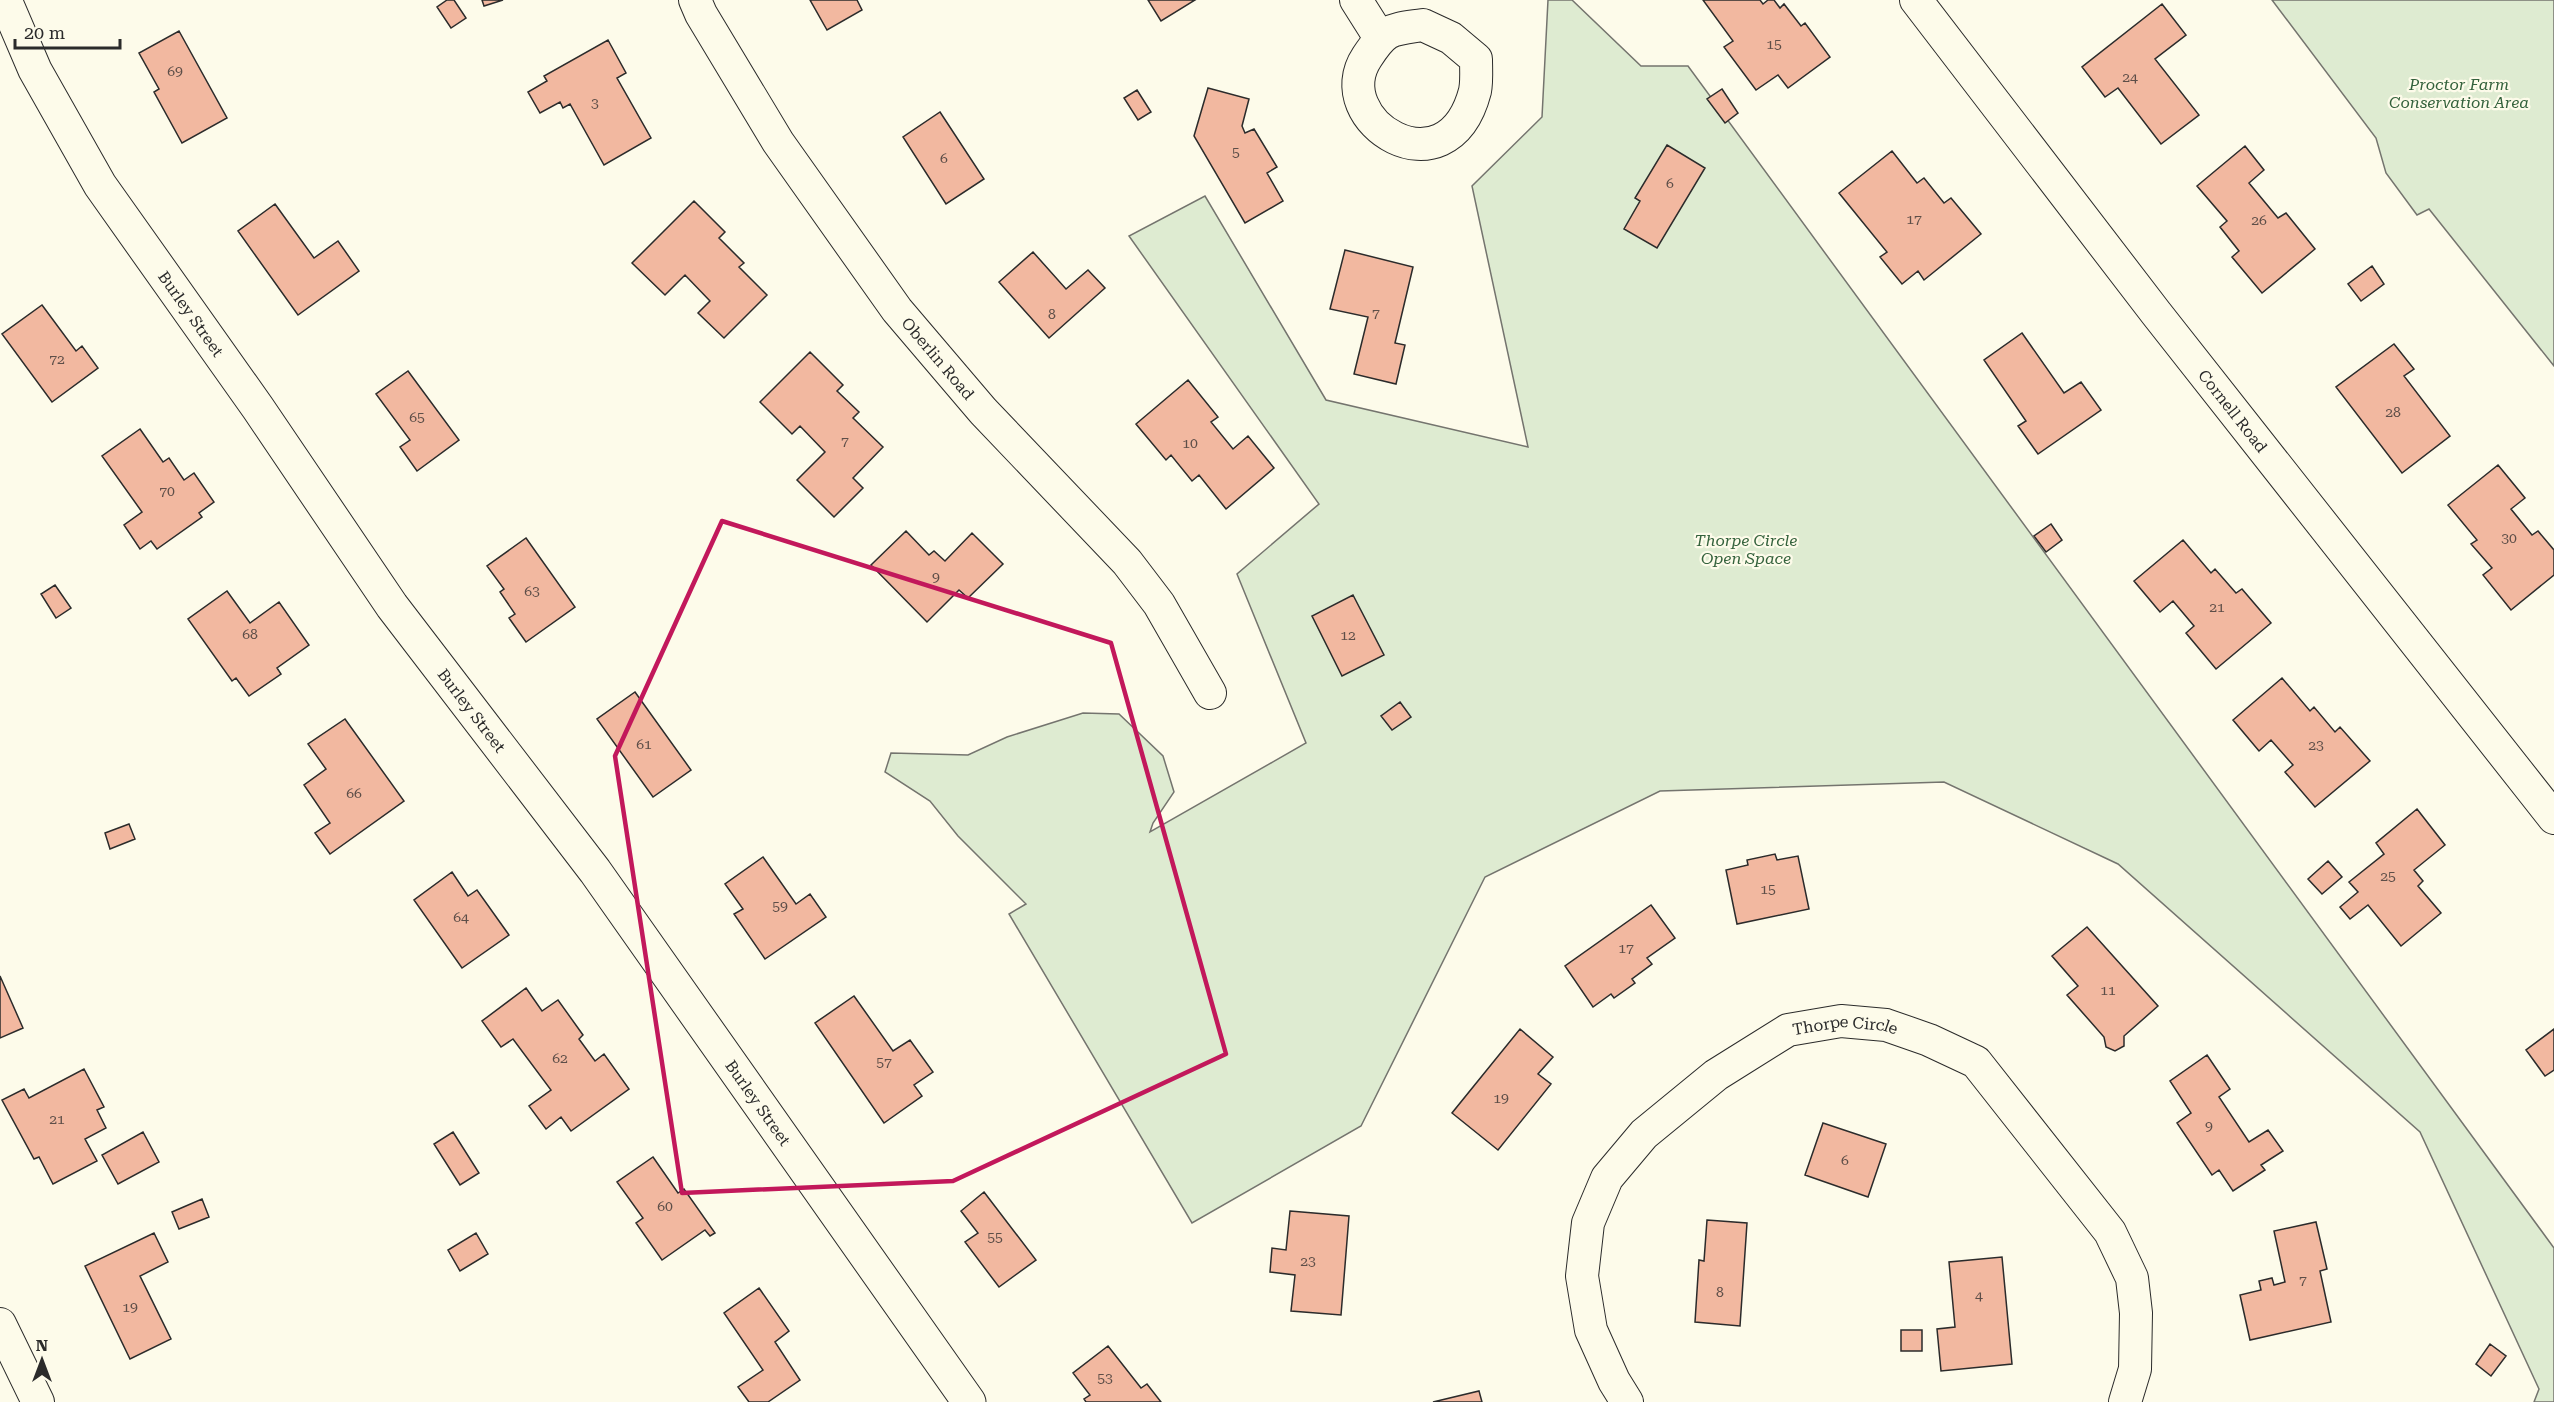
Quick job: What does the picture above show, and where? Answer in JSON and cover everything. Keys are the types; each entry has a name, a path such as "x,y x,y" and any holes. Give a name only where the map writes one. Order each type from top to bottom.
{"main road":[{"name":"Burley Street","path":"5,0 35,70 100,185 258,408 392,606 595,871 969,1402"}],"street":[{"name":"Oberlin Road","path":"694,0 778,142 897,310 983,411 1127,562 1159,604 1210,693"},
{"path":"1356,0 1380,38"},
{"name":"Cornell Road","path":"1916,0 2163,323 2554,818"},
{"name":"Thorpe Circle","path":"1627,1402 1614,1381 1592,1330 1582,1276 1588,1223 1607,1179 1644,1134 1716,1075 1788,1030 1841,1020 1886,1025 1929,1040 1976,1062 2110,1232 2132,1278 2136,1313 2135,1369 2125,1402"},
{"path":"0,1324 38,1402"}],"highlighted area":[{"path":"722,521 1111,643 1226,1054 953,1181 682,1193 615,756"}],"green space":[{"name":"Thorpe Circle Open Space","path":"1548,0 1572,0 1641,66 1688,66 2554,1248 2554,1402 2534,1402 2539,1389 2420,1132 2118,864 1944,782 1660,791 1485,877 1361,1126 1192,1223 1009,914 1026,904 958,836 930,801 885,772 891,753 968,755 1007,737 1083,713 1119,714 1163,756 1174,792 1153,823 1150,832 1306,743 1237,574 1319,504 1129,236 1205,196 1326,400 1528,447 1472,186 1542,117"},
{"name":"Proctor Farm Conservation Area","path":"2272,0 2554,0 2554,366 2429,209 2417,215 2386,173 2376,138"}],"building":[{"path":"447,0 454,0 466,18 451,28 437,7"},
{"path":"482,0 503,0 484,6"},
{"path":"810,0 857,0 862,10 827,30"},
{"path":"1148,0 1195,0 1161,21"},
{"path":"1703,0 1760,0 1763,4 1768,0 1774,0 1780,8 1784,4 1801,26 1805,23 1830,57 1788,88 1778,75 1756,90 1724,47 1733,41"},
{"path":"2162,4 2186,35 2155,59 2199,115 2161,144 2118,88 2105,97 2082,67"},
{"path":"179,31 227,118 182,143 154,92 159,89 139,53"},
{"path":"608,40 626,73 617,78 651,138 604,165 570,104 563,108 560,102 540,113 528,92 547,81 544,76"},
{"path":"1208,88 1249,99 1242,126 1245,133 1254,129 1277,167 1267,173 1283,201 1245,223 1194,136"},
{"path":"1722,89 1738,113 1725,123 1707,99"},
{"path":"1137,90 1151,112 1138,120 1124,98"},
{"path":"940,112 984,179 946,204 903,137"},
{"path":"1667,145 1705,168 1657,248 1624,229 1640,201 1635,198"},
{"path":"2245,146 2264,170 2249,183 2278,218 2286,213 2315,249 2262,293 2232,257 2239,251 2220,227 2227,221 2197,186"},
{"path":"1892,151 1917,183 1924,178 1944,203 1951,198 1981,234 1924,280 1918,271 1902,284 1880,257 1887,252 1839,193"},
{"path":"694,201 725,232 719,238 744,263 739,267 767,295 724,338 698,313 710,301 685,275 665,295 632,263"},
{"path":"275,204 314,258 338,241 359,271 298,315 238,231"},
{"path":"1345,250 1413,267 1395,343 1405,345 1396,384 1354,374 1368,317 1330,309"},
{"path":"1033,252 1066,289 1088,270 1105,288 1049,338 999,282"},
{"path":"2372,266 2384,284 2361,301 2348,284"},
{"path":"42,305 76,351 82,346 98,368 52,402 2,334"},
{"path":"2022,333 2064,393 2081,382 2101,410 2038,454 2018,426 2026,421 1984,360"},
{"path":"2394,344 2414,369 2404,376 2450,436 2402,473 2336,387"},
{"path":"810,352 843,385 837,391 859,412 853,418 883,447 853,478 863,488 834,517 797,480 825,452 800,426 792,434 760,402"},
{"path":"408,371 459,440 417,471 400,447 410,440 376,394"},
{"path":"1188,380 1218,417 1211,422 1233,449 1248,436 1274,468 1226,509 1199,475 1192,481 1171,455 1166,460 1136,424"},
{"path":"140,429 163,462 169,458 184,480 194,473 214,502 199,513 202,517 157,549 151,541 140,549 124,525 142,512 102,456"},
{"path":"2498,465 2525,498 2511,509 2532,535 2538,531 2554,550 2554,575 2511,610 2483,575 2492,568 2471,544 2477,540 2448,505"},
{"path":"2051,524 2062,540 2046,552 2034,536"},
{"path":"906,531 929,555 934,551 945,561 972,533 1003,564 968,598 959,590 927,622 871,565"},
{"path":"526,538 575,607 526,642 509,618 515,614 500,592 504,589 487,566"},
{"path":"2183,540 2211,573 2215,569 2236,593 2242,589 2271,623 2216,669 2186,633 2194,626 2173,601 2160,612 2134,581"},
{"path":"55,585 71,608 56,618 41,594"},
{"path":"227,591 250,623 279,602 309,645 277,668 281,674 249,696 236,678 232,681 188,619"},
{"path":"1353,595 1384,655 1342,676 1312,616"},
{"path":"2282,678 2310,711 2314,707 2335,732 2340,727 2370,761 2315,807 2285,772 2293,765 2271,740 2259,751 2233,720"},
{"path":"635,692 691,770 653,797 597,719"},
{"path":"1400,702 1411,717 1392,730 1381,716"},
{"path":"345,719 404,801 330,854 315,833 330,823 304,785 326,769 308,744"},
{"path":"2417,809 2445,845 2414,870 2423,881 2418,886 2441,913 2401,946 2368,905 2350,919 2340,907 2358,892 2349,882 2384,854 2376,843"},
{"path":"129,824 135,839 110,849 105,833"},
{"path":"1775,854 1777,860 1798,856 1809,909 1737,924 1726,870 1748,865 1747,860"},
{"path":"763,857 796,904 810,894 826,917 765,959 734,914 743,909 725,884"},
{"path":"2328,861 2342,877 2322,894 2308,879"},
{"path":"452,872 468,896 477,890 509,935 462,968 414,900"},
{"path":"1651,905 1675,938 1647,958 1652,964 1632,979 1635,983 1614,998 1611,994 1593,1007 1565,966"},
{"path":"2087,927 2158,1006 2124,1036 2124,1046 2115,1051 2106,1047 2104,1037 2067,995 2078,986 2052,956"},
{"path":"0,976 23,1028 0,1038"},
{"path":"526,988 542,1011 558,1000 583,1035 579,1039 595,1061 604,1054 629,1089 571,1131 561,1117 546,1129 529,1106 551,1090 513,1039 501,1047 482,1021"},
{"path":"854,996 893,1051 910,1040 933,1072 914,1085 922,1096 884,1123 815,1023"},
{"path":"1520,1029 1553,1057 1538,1074 1551,1084 1498,1150 1452,1113"},
{"path":"2554,1029 2554,1070 2545,1076 2526,1050"},
{"path":"2207,1055 2230,1089 2219,1097 2249,1142 2268,1130 2283,1151 2261,1165 2265,1170 2233,1191 2219,1170 2212,1175 2177,1123 2191,1113 2170,1081"},
{"path":"84,1069 104,1107 97,1110 106,1128 85,1139 97,1161 53,1184 39,1157 34,1159 2,1100 24,1089 29,1098"},
{"path":"1823,1123 1886,1144 1868,1197 1805,1175"},
{"path":"143,1132 159,1162 118,1184 102,1155"},
{"path":"453,1132 479,1173 460,1185 434,1144"},
{"path":"653,1157 678,1193 684,1189 715,1233 710,1236 705,1230 662,1260 636,1223 643,1218 617,1182"},
{"path":"984,1192 1036,1260 999,1287 965,1242 978,1233 961,1211"},
{"path":"202,1199 209,1217 179,1229 172,1212"},
{"path":"1290,1211 1349,1216 1341,1315 1291,1311 1295,1275 1270,1272 1272,1248 1286,1250"},
{"path":"1707,1220 1747,1223 1740,1326 1695,1322 1699,1260 1704,1261"},
{"path":"2316,1222 2327,1269 2320,1271 2331,1322 2250,1340 2240,1295 2261,1290 2259,1281 2272,1278 2274,1285 2285,1282 2274,1231"},
{"path":"154,1233 168,1262 140,1276 171,1339 130,1359 85,1266"},
{"path":"476,1233 488,1254 460,1271 448,1250"},
{"path":"2002,1257 2012,1364 1941,1371 1937,1329 1955,1327 1949,1262"},
{"path":"759,1288 789,1331 775,1342 800,1380 768,1402 749,1402 738,1387 763,1370 724,1313"},
{"path":"1901,1330 1922,1330 1922,1351 1901,1351"},
{"path":"2490,1344 2506,1356 2491,1376 2476,1364"},
{"path":"1108,1346 1141,1388 1147,1384 1161,1402 1086,1402 1084,1399 1090,1395 1073,1373"},
{"path":"1479,1391 1482,1402 1433,1402"}]}
